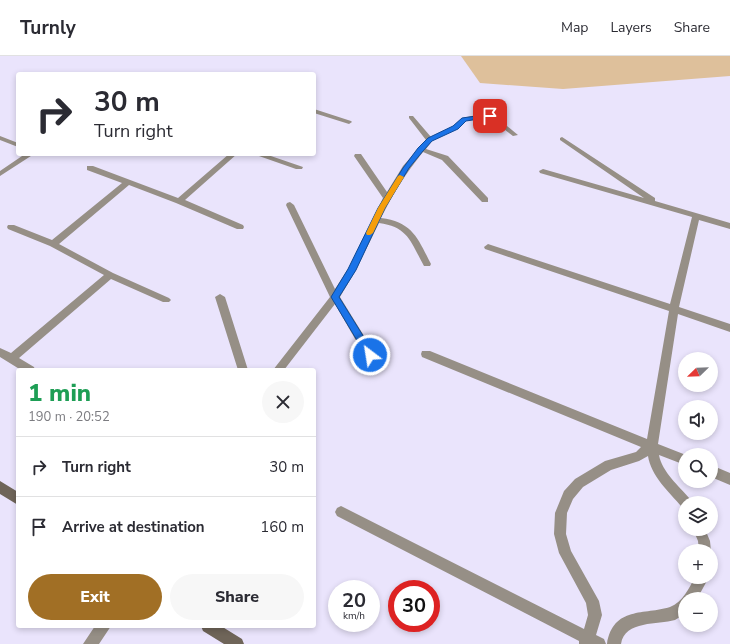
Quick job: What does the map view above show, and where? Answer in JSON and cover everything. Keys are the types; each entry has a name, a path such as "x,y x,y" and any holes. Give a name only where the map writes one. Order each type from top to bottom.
{"street":[{"path":"316,112 350,122"},
{"path":"280,368 335,297 352,270 387,198 406,168 430,140 455,128 464,119 482,116 493,117 515,135"},
{"path":"411,117 430,140"},
{"path":"0,138 16,144"},
{"path":"562,139 660,206"},
{"path":"421,149 445,158 485,200"},
{"path":"0,174 27,156"},
{"path":"179,201 230,156"},
{"path":"263,156 299,167"},
{"path":"358,156 387,198"},
{"path":"90,168 179,201 240,227"},
{"path":"543,171 730,226"},
{"path":"53,244 128,182"},
{"path":"290,205 335,297 370,355"},
{"path":"680,496 661,473 655,462 652,446 674,309 696,217"},
{"path":"376,220 391,221 406,228 427,264"},
{"path":"11,227 53,244 110,275 166,300"},
{"path":"488,247 730,328"},
{"path":"12,358 110,275"},
{"path":"220,297 242,368"},
{"path":"0,352 27,368"},
{"path":"426,354 678,457"},
{"path":"341,512 591,642 595,615 592,601 566,553 560,534 561,513 568,495 579,483 609,465 639,456 652,446"},
{"path":"718,474 730,479"},
{"path":"0,487 16,498"},
{"path":"614,644 615,638 624,626 636,619 674,613 678,610"},
{"path":"90,644 102,628"},
{"path":"211,628 237,644"}],"shaded area":[{"path":"461,56 730,56 730,76 563,89 480,83"}],"slow traffic":[{"path":"370,233 381,208 400,177"}],"route":[{"path":"370,355 335,297 352,270 381,208 406,168 421,149 430,140 455,128 464,119 490,116"}]}
